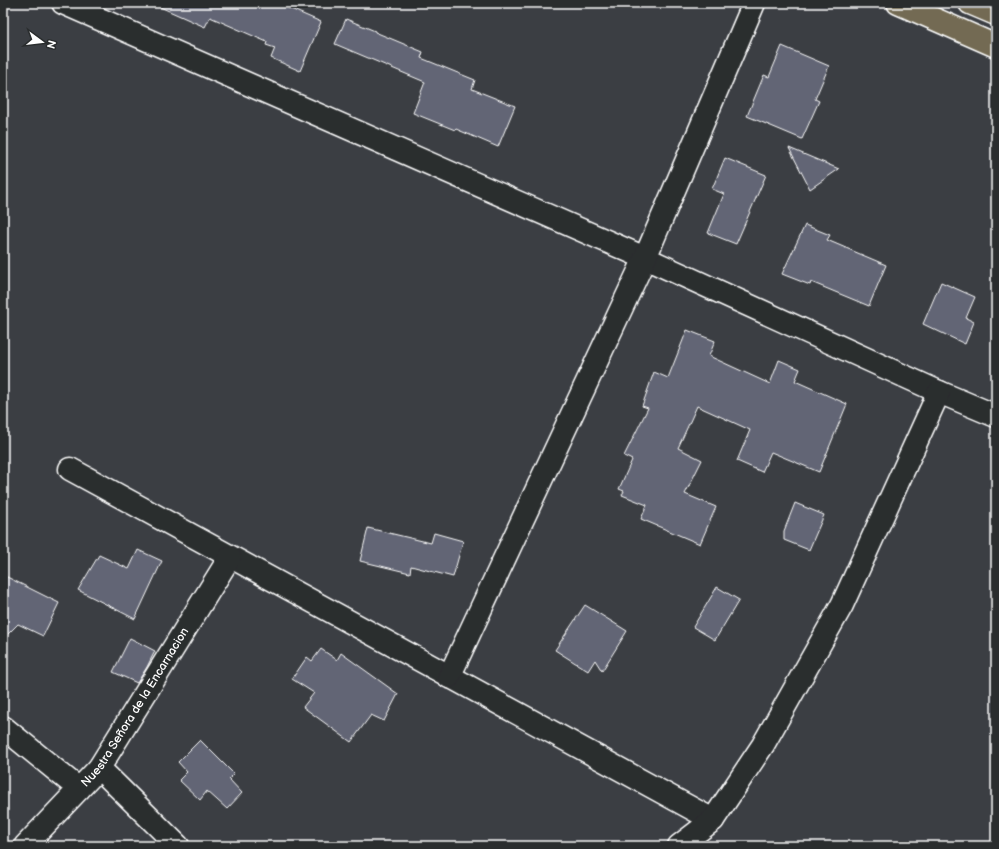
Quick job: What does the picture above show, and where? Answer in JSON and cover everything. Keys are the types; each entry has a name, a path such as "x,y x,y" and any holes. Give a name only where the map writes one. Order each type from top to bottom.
{"main road":[{"path":"898,3 996,46"},
{"path":"970,3 996,14"}],"street":[{"path":"62,3 645,258 938,392 996,416"},
{"path":"448,677 645,258 754,3"},
{"path":"679,846 713,820 763,746 842,605 938,392"},
{"path":"70,469 448,677 713,820"},
{"name":"Nuestra Señora de la Encarnacion","path":"25,846 99,768 230,557"},
{"path":"3,727 78,789"},
{"path":"99,768 178,846"}],"building":[{"path":"151,3 277,3 321,22 300,71 271,58 275,48 266,45 267,42 210,17 205,27"},
{"path":"346,19 423,52 421,58 475,80 472,89 515,106 498,147 413,113 425,82 335,44"},
{"path":"782,46 829,66 815,99 819,101 802,139 747,116 764,75 769,77"},
{"path":"789,148 839,169 810,189"},
{"path":"725,158 766,175 736,244 708,233 724,194 712,189"},
{"path":"805,225 830,235 827,240 886,265 869,306 811,282 810,285 782,274"},
{"path":"941,282 975,297 966,318 974,322 965,344 923,324"},
{"path":"687,330 715,341 709,356 770,384 779,360 800,369 795,381 847,404 819,472 771,452 762,472 737,461 750,430 697,406 678,448 702,460 685,494 716,507 700,544 641,519 647,505 622,495 624,491 619,489 632,460 624,456 648,408 642,406 654,372 668,378"},
{"path":"795,503 824,515 809,550 784,540 784,531"},
{"path":"368,528 431,543 434,533 463,541 453,577 411,566 410,573 360,561"},
{"path":"138,550 162,561 135,619 78,590 99,555 129,569"},
{"path":"3,575 59,603 43,636 18,624 3,639"},
{"path":"717,587 739,600 715,640 693,627"},
{"path":"585,605 627,631 602,671 595,660 588,671 555,650"},
{"path":"130,638 155,651 137,683 113,672"},
{"path":"321,649 337,660 341,653 398,694 384,721 371,715 351,742 303,707 314,693 292,679 307,657 312,661"},
{"path":"200,740 234,774 229,779 242,793 227,809 207,791 200,800 179,780 187,772 178,762"}]}
